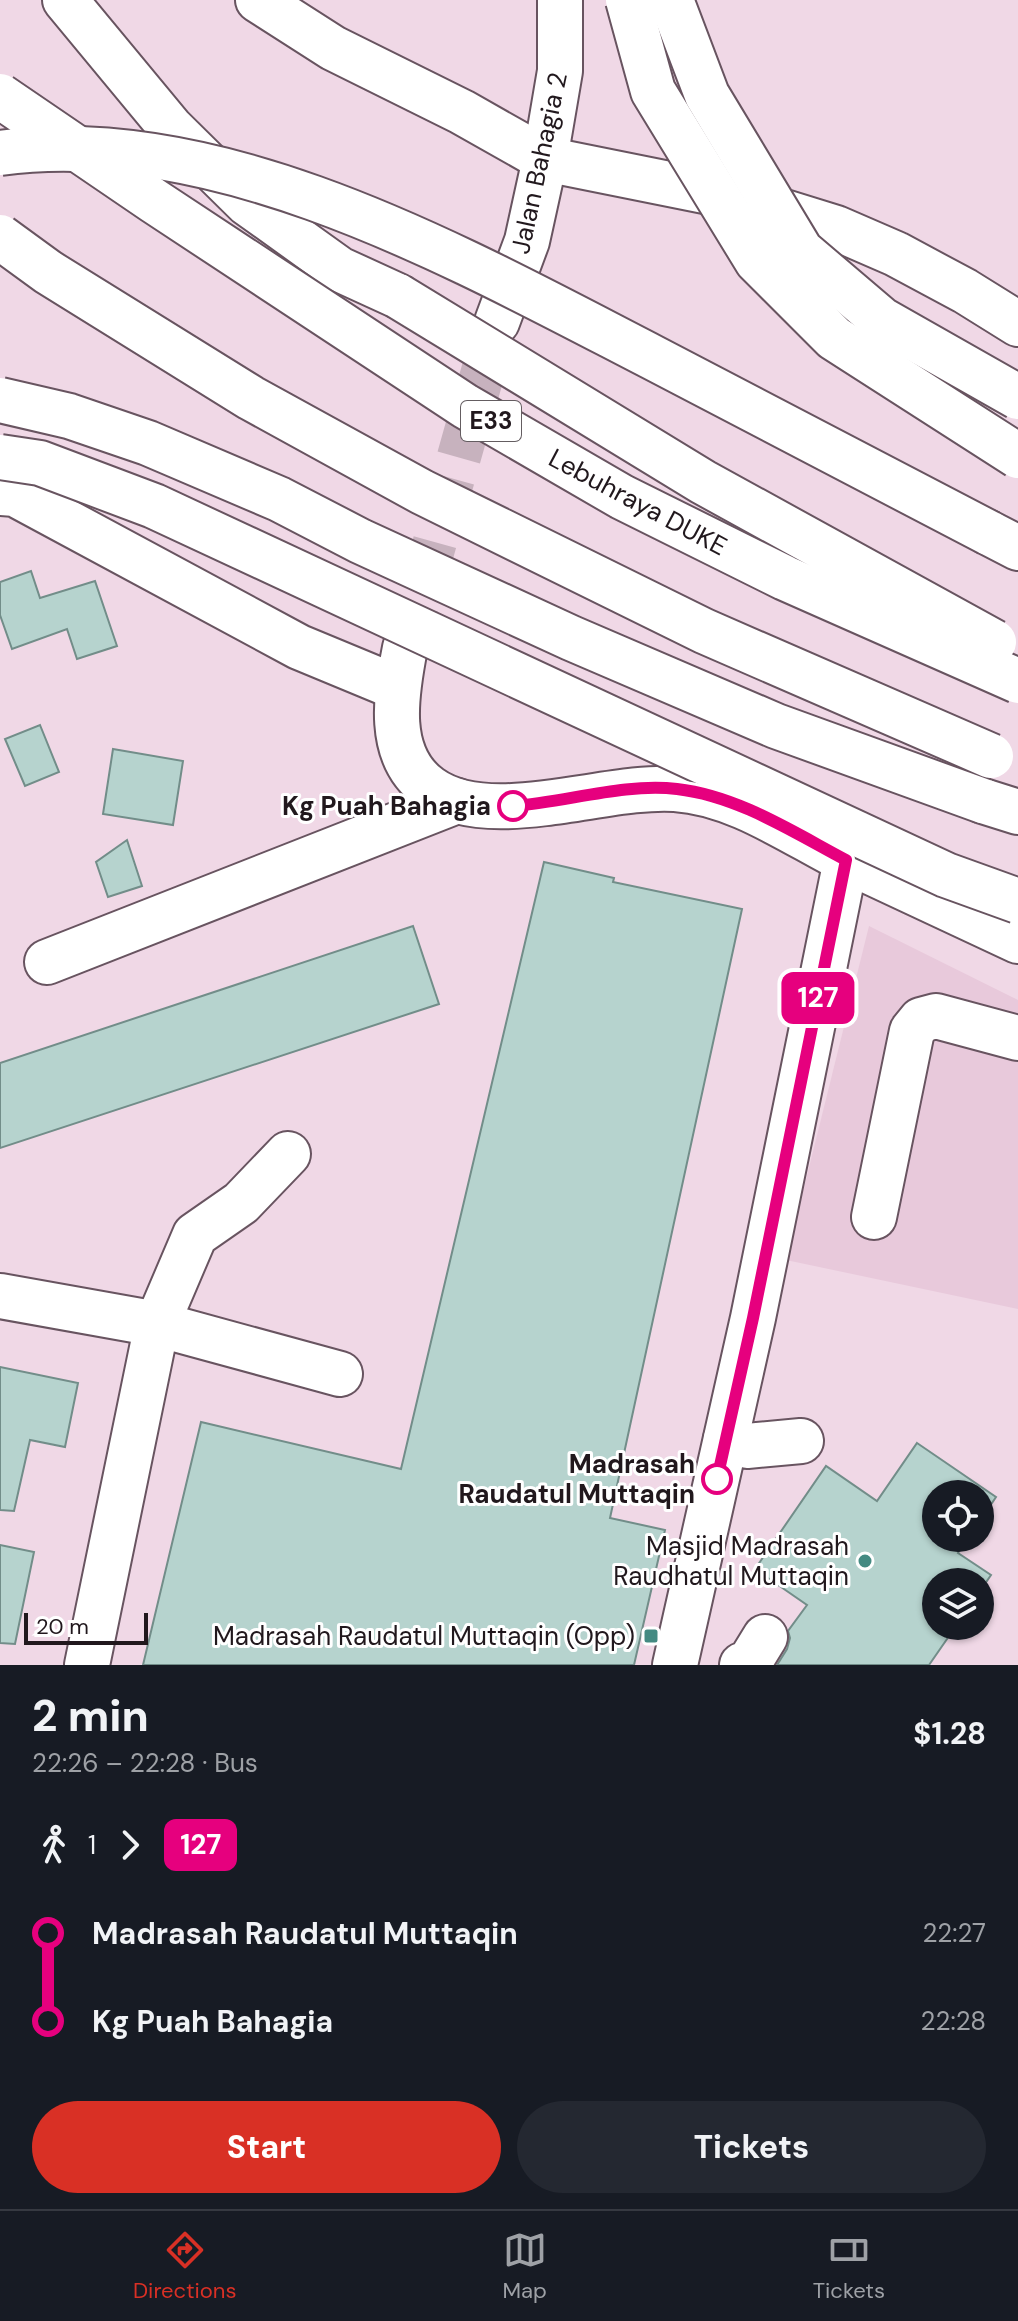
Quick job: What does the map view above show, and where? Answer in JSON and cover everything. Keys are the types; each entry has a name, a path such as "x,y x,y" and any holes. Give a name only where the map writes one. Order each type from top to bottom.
{"main road":[{"path":"65,0 171,128 247,203 339,269 398,296 703,482 1015,662"},
{"path":"258,0 333,48 462,112 545,159 739,198 836,228 924,269 1018,324"},
{"name":"Jalan Bahagia 2","path":"497,322 527,241 545,159 560,71 560,0"},
{"path":"628,0 653,91 757,261 834,338 1018,456"},
{"path":"671,0 707,95 801,251 882,320 1018,397"},
{"name":"Lebuhraya DUKE","path":"0,96 452,398 609,489 785,578 1015,662"},
{"path":"0,153 54,149 169,159 229,171 364,218 421,240 556,308 1003,540"},
{"path":"0,237 48,272 251,398 422,492 704,631 1005,761"},
{"path":"0,400 69,416 148,443 279,499 360,541 601,651 776,726 1000,807"},
{"path":"0,457 40,463 154,506 946,875 1018,901"},
{"path":"0,493 15,494 299,647 402,668 397,733 409,765 430,788 457,801 513,806 632,790 676,789 740,805 846,860 1018,941"},
{"path":"47,962 457,801"},
{"path":"675,1665 726,1439 846,860"},
{"path":"874,1217 912,1031 921,1020 936,1016 1018,1038"},
{"path":"87,1665 157,1324 195,1235 241,1203 288,1154"},
{"path":"0,1296 157,1324 340,1374"},
{"path":"726,1439 747,1446 801,1441"}],"shaded area":[{"path":"869,926 1018,1000 1018,1309 786,1260"}],"building":[{"path":"31,571 40,598 95,581 117,646 77,659 67,629 12,649 0,615 0,582"},
{"path":"40,725 59,772 25,786 5,739"},
{"path":"113,749 183,761 173,825 103,814"},
{"path":"127,840 142,886 108,897 96,862"},
{"path":"544,862 614,878 613,882 742,909 610,1518 665,1530 634,1665 143,1665 201,1422 401,1469"},
{"path":"413,926 439,1004 0,1148 0,1063"},
{"path":"0,1367 78,1383 65,1447 30,1440 14,1511 0,1510"},
{"name":"Masjid Madrasah Raudhatul Muttaqin","path":"917,1443 971,1480 922,1480 922,1552 959,1552 980,1568 922,1568 922,1640 946,1640 929,1665 777,1665 787,1649 788,1631 807,1605 755,1569 826,1466 877,1501"},
{"path":"0,1545 34,1552 15,1644 0,1643"}],"tunnel":[{"path":"405,648 497,322"}],"bus line":[{"name":"127","path":"513,806 632,790 676,789 740,805 846,860 717,1479"}],"place":[{"name":"Kg Puah Bahagia","path":"513,806"},
{"name":"Madrasah Raudatul Muttaqin","path":"717,1479"},
{"name":"Masjid Madrasah Raudhatul Muttaqin","path":"865,1561"},
{"name":"Madrasah Raudatul Muttaqin (Opp)","path":"651,1636"}]}
